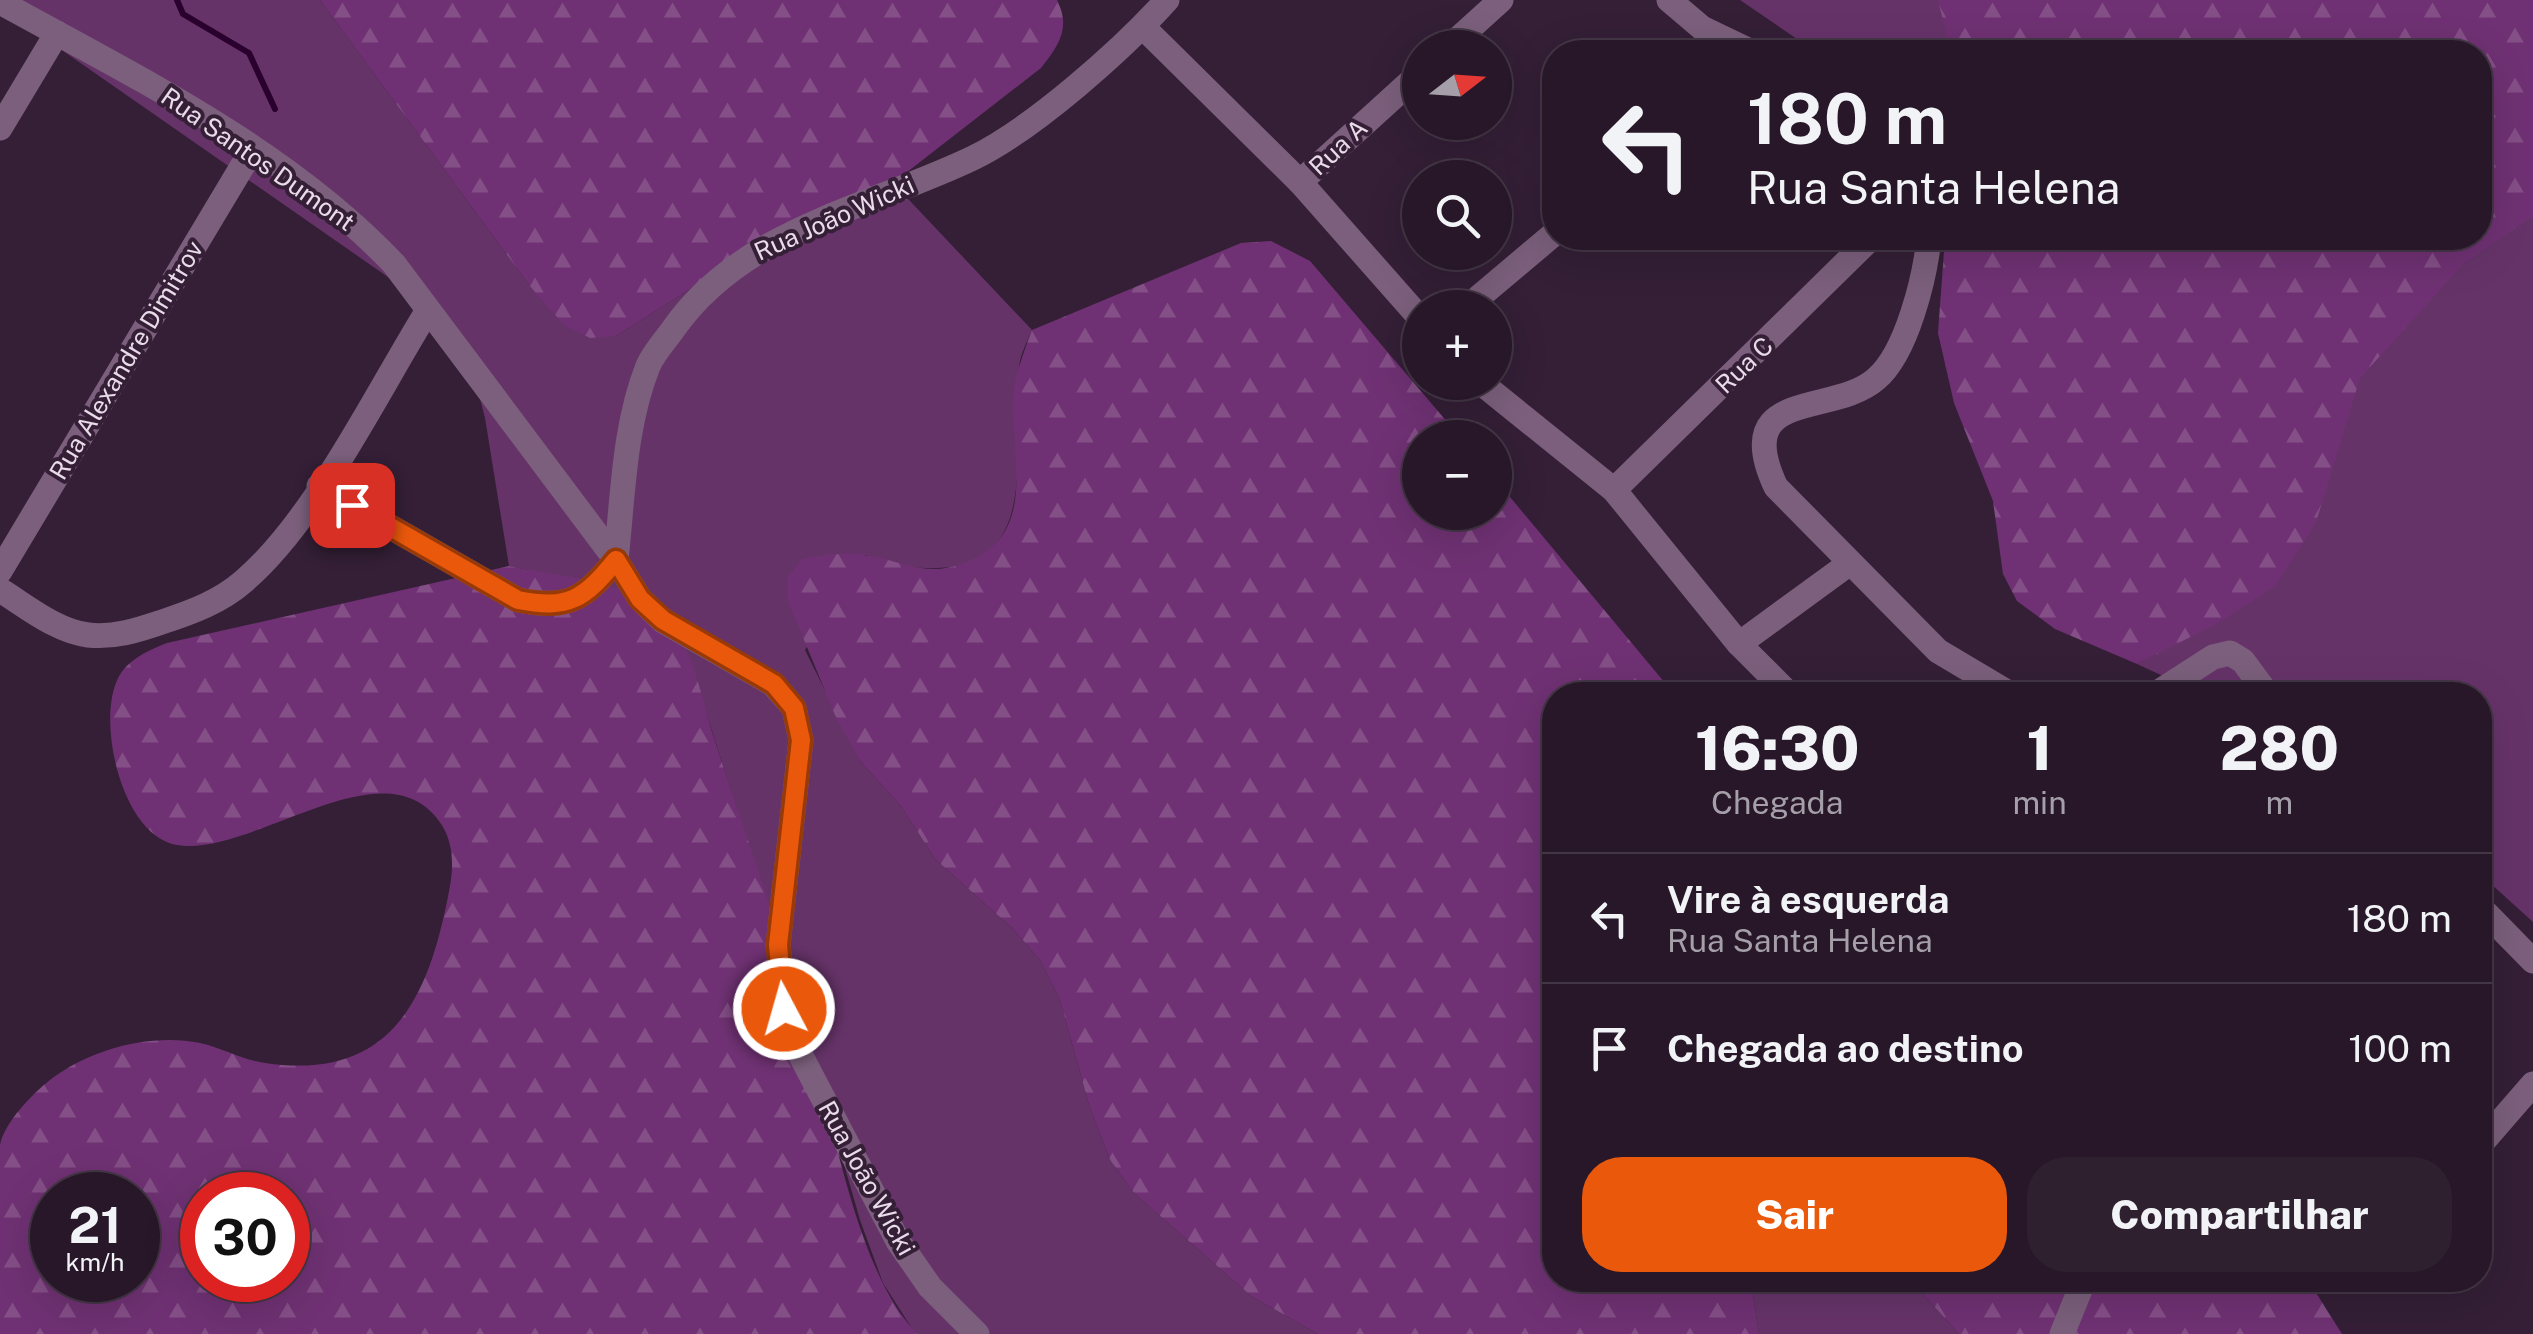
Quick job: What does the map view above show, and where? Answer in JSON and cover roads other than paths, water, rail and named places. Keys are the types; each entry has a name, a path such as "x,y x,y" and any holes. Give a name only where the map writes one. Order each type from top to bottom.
{"street":[{"name":"Rua João Wicki","path":"977,1334 930,1287 898,1241 800,1056 784,1009 778,945 801,740 794,708 774,684 663,620 640,599 616,560 638,397 650,362 698,294 748,256 805,227 976,157 1026,123 1143,27 1167,0"},
{"path":"1468,30 1502,0"},
{"path":"1669,0 1702,28 1727,40"},
{"name":"Rua Santos Dumont","path":"0,2 193,109 358,225 428,310 616,560"},
{"path":"1143,27 1300,182 1402,298"},
{"path":"0,128 57,33"},
{"name":"Rua A","path":"1300,182 1402,89"},
{"name":"Rua Alexandre Dimitrov","path":"0,571 252,150"},
{"path":"1487,290 1542,244"},
{"name":"Rua C","path":"1614,490 1858,250"},
{"path":"1928,250 1926,269 1896,353 1878,378 1855,393 1777,415 1766,436 1764,462 1776,486 1938,652 1990,682"},
{"path":"0,590 86,634 126,634 206,607 242,583 273,552 320,486 428,310"},
{"path":"1502,400 1614,490 1738,644 1777,682"},
{"path":"320,486 518,600 549,606 573,601 595,586 616,560"},
{"path":"1738,644 1850,563"},
{"path":"2174,682 2213,656 2230,653 2243,661 2258,682"},
{"path":"2492,918 2533,961"},
{"path":"2492,1130 2533,1084"},
{"path":"2062,1334 2079,1292"}],"waterway":[{"path":"177,0 183,14 249,53 275,109"}]}
